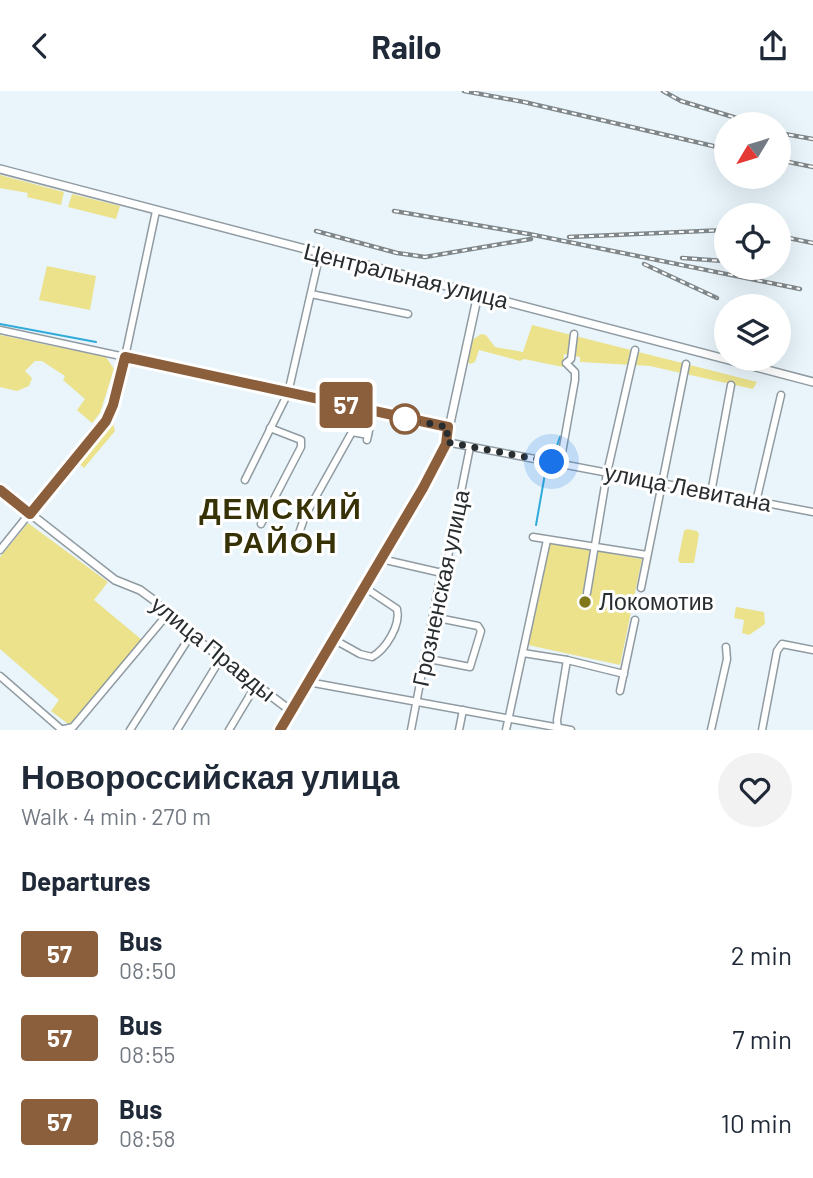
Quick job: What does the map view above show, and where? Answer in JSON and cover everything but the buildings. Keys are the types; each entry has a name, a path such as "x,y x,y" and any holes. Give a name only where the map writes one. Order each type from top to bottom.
{"main road":[{"name":"Центральная улица","path":"0,169 813,382"},
{"path":"280,730 423,488 446,442 478,294"},
{"name":"улица Правды","path":"0,490 115,580 140,590 155,601 166,615 291,711"}],"street":[{"path":"0,549 106,421 113,405 125,357 156,211"},
{"path":"246,480 288,393 320,254"},
{"path":"311,294 408,314"},
{"path":"0,330 448,427"},
{"path":"560,464 575,380 575,372 566,363 571,359 574,334"},
{"path":"587,593 607,473 635,351"},
{"path":"641,588 686,364"},
{"path":"711,493 731,386"},
{"path":"757,502 781,395"},
{"path":"296,539 305,516 352,432 367,438 373,412"},
{"path":"261,524 301,447 301,440 297,437 270,428"},
{"name":"улица Левитана","path":"446,442 809,511"},
{"name":"Грозненская улица","path":"411,730 470,447"},
{"path":"533,537 647,555"},
{"path":"506,730 547,540"},
{"path":"381,559 442,573"},
{"path":"333,639 360,654 372,656 382,651 397,623 397,609 364,587"},
{"path":"0,676 61,730 73,727 166,615"},
{"path":"424,658 470,667 481,631 478,626 433,617"},
{"path":"621,691 635,620"},
{"path":"130,730 191,635"},
{"path":"762,730 777,651 782,644 813,650"},
{"path":"711,730 727,659 726,647"},
{"path":"523,653 567,660 624,674"},
{"path":"177,730 220,658"},
{"path":"558,729 567,660"},
{"name":"улица Правды","path":"308,682 571,730"},
{"path":"229,730 256,685"},
{"path":"459,730 463,710"}],"shaded area":[{"path":"0,175 64,192 61,205 27,197 28,193 0,188"},
{"path":"72,194 120,206 116,219 68,207"},
{"path":"47,266 96,276 90,310 39,300"},
{"path":"532,325 757,382 753,389 650,366 580,362 580,357 564,354 563,367 524,359 520,361 479,350 475,362 470,364 466,360 471,341 481,334 486,335 495,347 523,352"},
{"path":"0,335 106,357 114,369 100,413 92,423 77,410 85,399 63,380 65,376 42,361 35,361 25,371 32,378 29,386 17,391 0,387"},
{"path":"109,422 113,423 115,431 84,468 77,462"},
{"path":"28,523 108,582 94,600 142,640 71,726 51,711 59,700 0,649 0,557"},
{"path":"687,529 699,534 694,563 680,563 678,560 684,531"},
{"name":"Локомотив","path":"550,543 642,559 620,665 528,645"},
{"path":"736,607 764,612 765,624 749,635 742,633 744,620 734,618"}],"waterway":[{"path":"0,324 96,342"},
{"path":"552,460 560,437"},
{"path":"536,525 546,468 549,465"}],"railway":[{"path":"464,91 524,102 714,146"},
{"path":"663,91 681,101 717,112"},
{"path":"791,135 813,139"},
{"path":"791,162 813,167"},
{"path":"394,211 529,234 800,289"},
{"path":"316,231 397,253 425,257 531,239"},
{"path":"569,237 714,231"},
{"path":"791,238 813,243"},
{"path":"682,258 714,260"},
{"path":"644,264 714,297"}],"bus line":[{"name":"57","path":"0,490 30,514 106,421 113,405 125,357 448,427 446,444 440,458 280,730"}],"place":[{"name":"Локомотив","path":"585,602"}],"district":[{"name":"ДЕМСКИЙ РАЙОН","path":"281,526"}],"route":[{"path":"405,419 448,427 446,442 552,462"}]}
